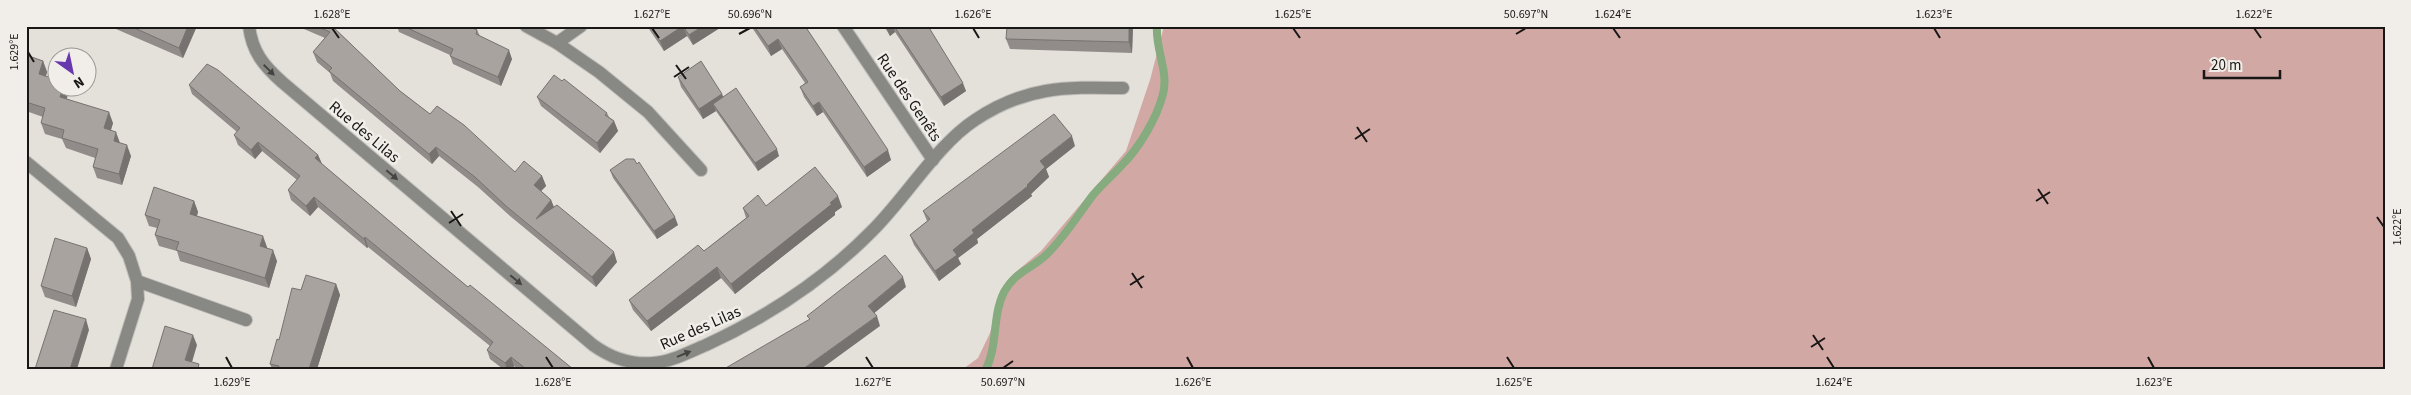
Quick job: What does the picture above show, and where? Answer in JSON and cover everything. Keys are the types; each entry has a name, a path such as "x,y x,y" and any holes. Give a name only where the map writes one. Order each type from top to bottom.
{"street":[{"name":"Rue des Lilas","path":"249,26 255,51 266,68 593,345 609,356 625,361 653,363 678,357 732,333 780,305 826,272 872,232 896,206 933,160 957,135 975,120 1022,96 1046,90 1068,87 1123,88"},
{"path":"526,26 557,43 614,83 648,112 701,170"},
{"path":"557,43 581,26"},
{"name":"Rue des Genêts","path":"843,26 933,160"},
{"path":"26,162 118,238 129,256 137,281 137,304 116,369"},
{"path":"137,281 246,320"}],"shaded area":[{"path":"1164,26 2385,26 2385,369 963,369 978,358 990,333 1003,289 1018,270 1041,251 1126,151 1150,80"}],"building":[{"path":"130,26 188,26 179,48"},
{"path":"316,26 332,26 400,91 430,114 437,106 464,125 515,172 524,161 542,176 534,185 551,200 536,219 557,205 614,252 592,277 506,206 475,177 436,147 429,154 329,71 332,68 313,52 330,32"},
{"path":"403,26 468,26 477,30 476,34 509,50 498,77 450,56 453,49"},
{"path":"650,26 683,26 660,41"},
{"path":"683,26 703,26 689,35"},
{"path":"754,26 805,26 888,150 864,167 819,102 813,106 800,87 808,82 778,39 768,46"},
{"path":"894,26 928,26 963,83 941,97"},
{"path":"1007,26 1129,26 1129,42 1006,39"},
{"path":"26,55 43,61 39,74 48,77 48,98 63,98 109,112 104,128 116,132 114,141 127,145 119,174 93,167 98,149 62,138 64,130 41,123 45,108 26,102"},
{"path":"701,61 722,94 699,109 678,77"},
{"path":"207,64 218,70 318,155 315,158 433,258 468,287 470,285 573,369 526,369 511,357 505,363 487,350 493,342 365,237 364,239 314,197 306,206 288,190 300,176 258,142 251,150 234,135 240,128 189,85"},
{"path":"554,75 562,81 564,79 607,113 605,115 614,121 597,143 537,97"},
{"path":"736,88 777,149 755,163 713,104"},
{"path":"1054,114 1072,136 1040,161 1045,167 1028,186 972,230 974,233 953,250 957,255 935,271 910,235 930,219 923,211"},
{"path":"626,159 634,159 637,164 639,162 675,217 654,231 610,170"},
{"path":"815,167 838,196 830,203 832,204 731,284 717,267 647,321 629,300 698,245 704,251 749,216 743,208 758,195 766,206"},
{"path":"154,187 194,201 190,214 263,236 260,246 273,250 265,278 176,250 179,242 155,235 160,220 145,215"},
{"path":"55,238 87,248 72,296 41,286"},
{"path":"885,255 903,277 868,306 877,316 803,369 724,369 810,319 807,316"},
{"path":"306,275 336,284 309,369 278,369 279,366 270,364 277,339 279,340 292,288 301,290"},
{"path":"54,310 86,319 70,369 35,369"},
{"path":"165,326 193,335 185,360 199,364 198,369 152,369"}],"waterway":[{"path":"986,369 990,360 1000,301 1004,292 1014,279 1053,248 1093,195 1135,150 1152,123 1163,94 1164,85 1157,26"}]}
